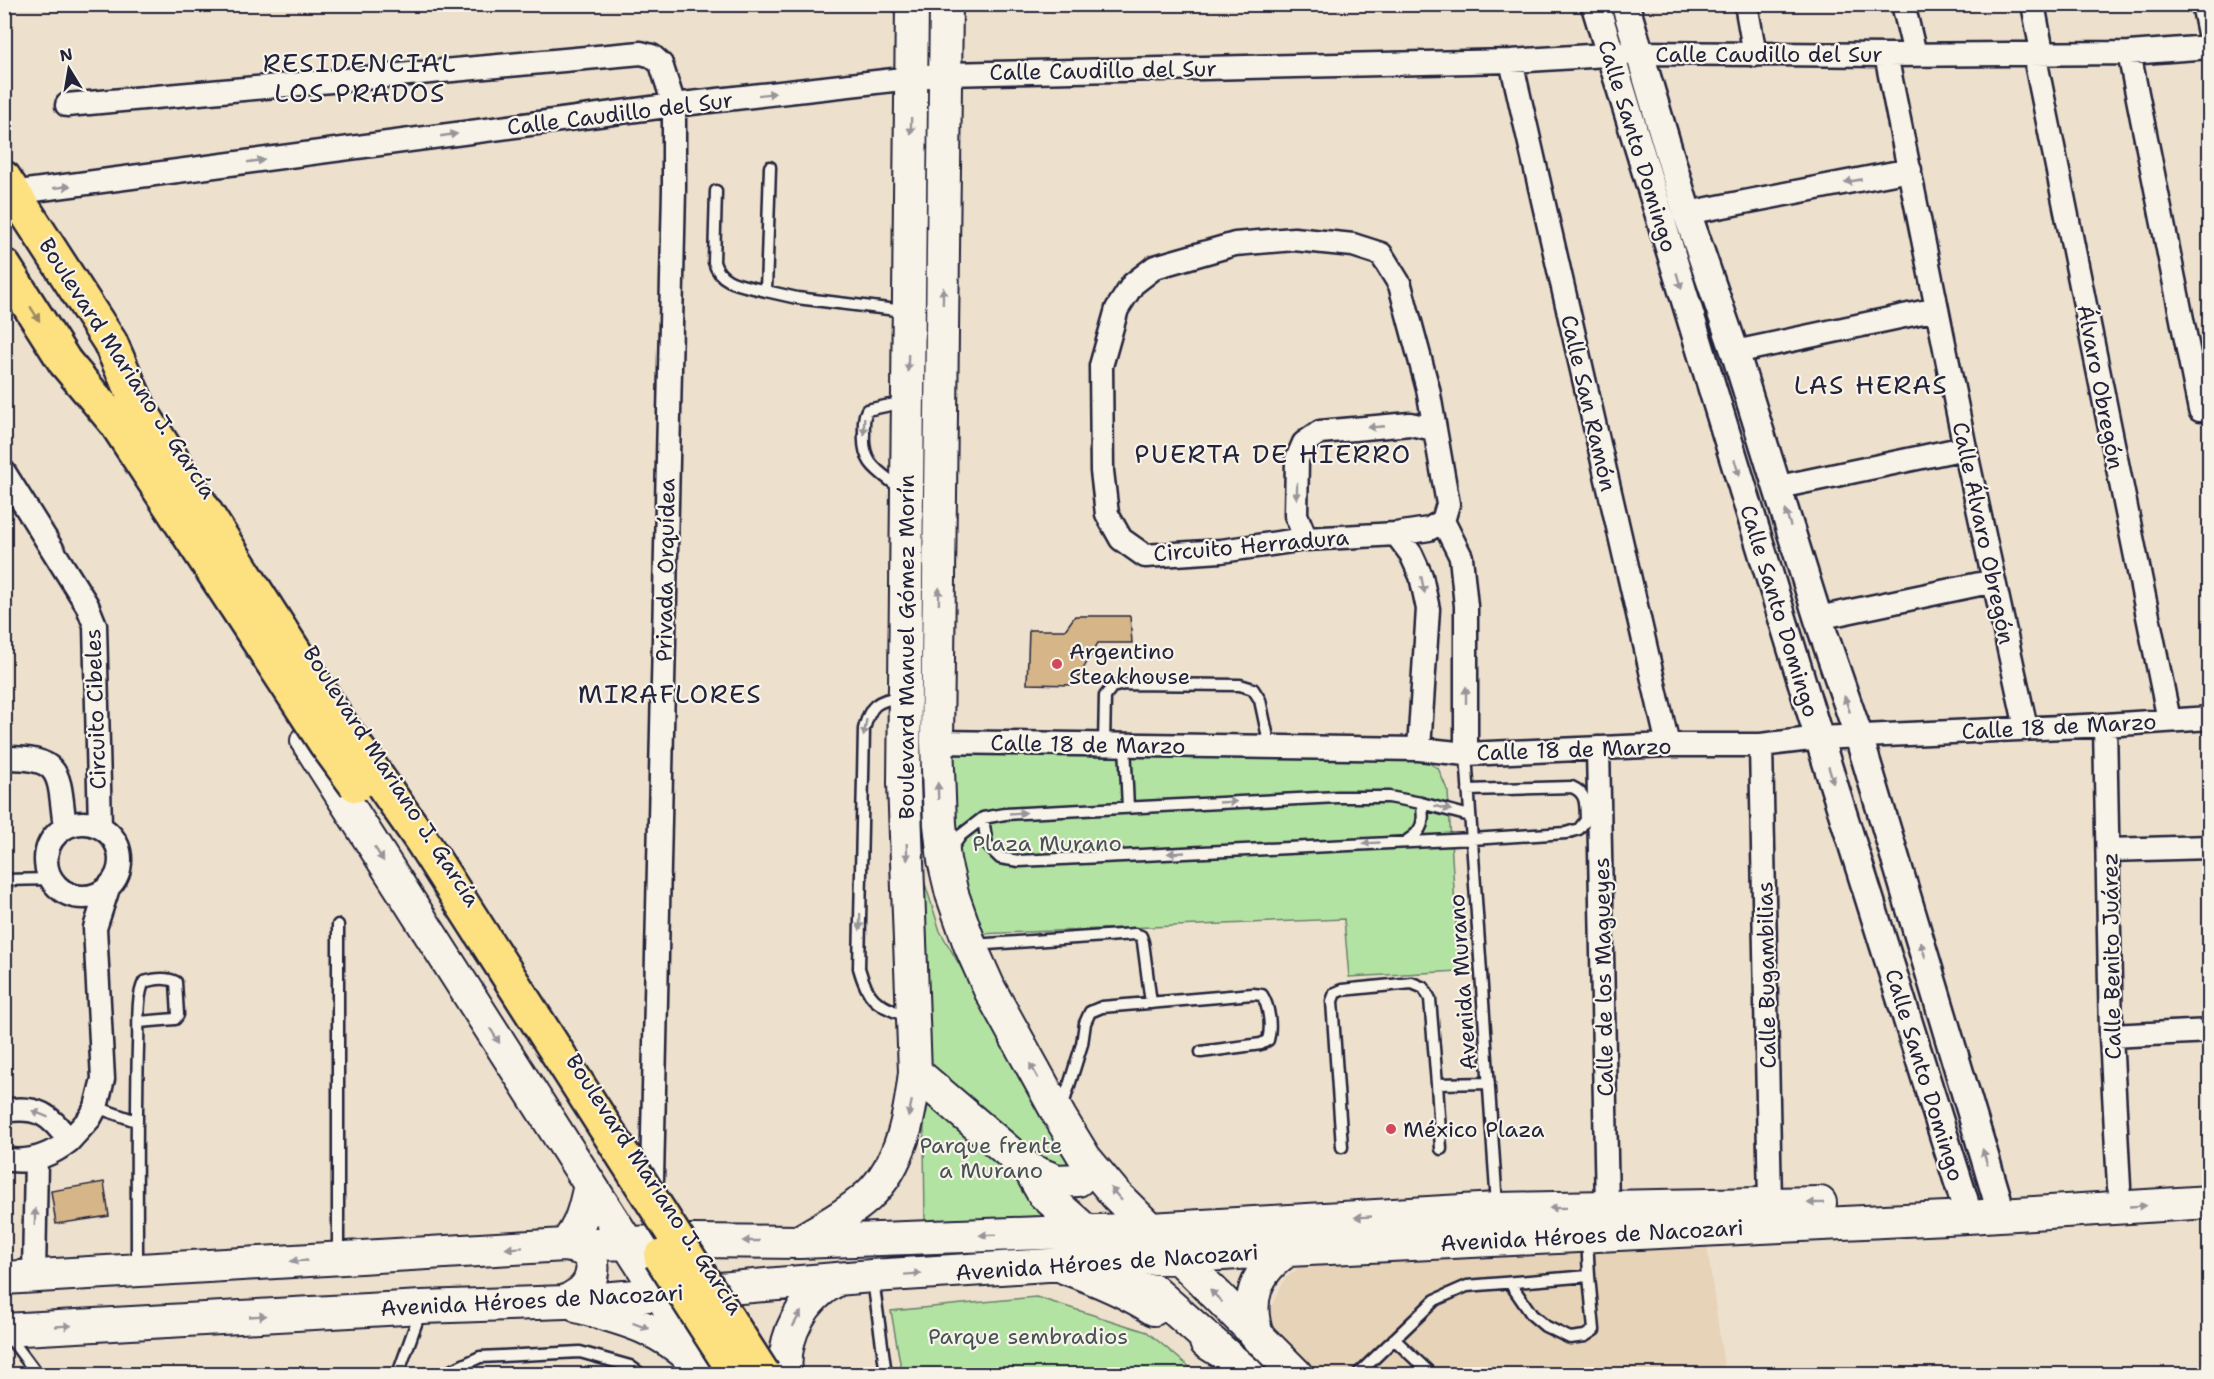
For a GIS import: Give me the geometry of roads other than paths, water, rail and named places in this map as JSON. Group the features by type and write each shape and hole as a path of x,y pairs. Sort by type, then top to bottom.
{"main road":[{"name":"Boulevard Manuel Gómez Morín","path":"912,4 906,492 922,694 937,742 940,824 944,860 952,894 969,945 990,990 1060,1117 1081,1169 1116,1195 1296,1374"},
{"name":"Boulevard Manuel Gómez Morín","path":"799,1242 841,1217 869,1195 887,1172 900,1146 911,1109 915,1072 904,783 922,694 946,74 946,4"},
{"name":"Boulevard Mariano J. García","path":"8,189 111,342 777,1374"},
{"path":"4,266 711,1374"},
{"path":"111,342 139,408 343,728 422,841 763,1374"},
{"path":"65,362 116,423 320,734 432,894 736,1374"},
{"path":"477,1008 521,975"},
{"path":"915,1072 1030,1170 1057,1181 1081,1169"},
{"path":"1019,1267 1055,1221 1081,1169"},
{"path":"1030,1170 1055,1221"},
{"name":"Avenida Héroes de Nacozari","path":"1999,1206 2120,1186 2210,1182"},
{"path":"565,1302 582,1292 589,1284 593,1273 589,1256 582,1249 566,1245 575,1234 584,1212 590,1185"},
{"name":"Avenida Héroes de Nacozari","path":"4,1330 422,1307 565,1302 872,1276 1288,1250 1587,1235 1999,1206 2210,1202"},
{"name":"Avenida Héroes de Nacozari","path":"19,1277 566,1245 692,1241 799,1242 1055,1221 1086,1231 1497,1209 1770,1204 1966,1208"},
{"path":"1086,1231 1248,1374"},
{"path":"1258,1338 1253,1324 1253,1295 1266,1269 1288,1250"},
{"path":"1054,1264 1097,1278 1136,1297 1225,1354"},
{"path":"786,1374 784,1361 790,1332 805,1306 826,1286 837,1280"},
{"path":"565,1302 649,1329 681,1347 706,1374"}],"street":[{"name":"Calle Santo Domingo","path":"1595,4 1966,1208"},
{"name":"Calle Santo Domingo","path":"1625,4 1687,213 1735,352 1818,618 1858,737 1999,1206"},
{"path":"1746,4 1755,55"},
{"path":"1903,4 1915,54"},
{"name":"Álvaro Obregón","path":"2033,4 2038,53 2169,720"},
{"path":"2203,4 2210,38"},
{"name":"Calle Caudillo del Sur","path":"8,189 674,105 946,74 1511,62 1638,53 1886,55 2129,53 2210,47"},
{"name":"Privada Orquídea","path":"67,105 641,53 652,56 661,64 674,105 674,189 652,1179"},
{"path":"2129,53 2200,410"},
{"name":"Calle Álvaro Obregón","path":"1886,55 1965,448 2026,728"},
{"name":"Calle San Ramón","path":"1511,62 1668,745"},
{"path":"1687,213 1910,170"},
{"name":"Circuito Herradura","path":"1294,240 1353,245 1381,254 1400,285 1428,389 1448,504 1443,521 1429,529 1396,534 1306,539 1221,551 1145,556 1121,538 1107,514 1102,471 1101,366 1117,309 1133,284 1155,267 1235,244 1294,240"},
{"path":"1735,352 1937,309"},
{"path":"1306,539 1296,515 1297,459 1304,443 1320,432 1410,424 1434,429"},
{"path":"1779,487 1965,448"},
{"name":"Circuito Cibeles","path":"4,472 87,605 95,625 100,826"},
{"path":"1443,521 1461,557 1465,597 1466,754"},
{"path":"1396,534 1411,554 1421,576 1428,609 1419,749"},
{"path":"1818,618 1994,581"},
{"name":"Calle 18 de Marzo","path":"937,742 1419,749 1466,754 1668,745 1761,745 1820,738 2210,718"},
{"name":"Calle Benito Juárez","path":"2105,725 2111,1036 2120,1186"},
{"name":"Calle Bugambilias","path":"1761,745 1770,1204"},
{"name":"Calle de los Magueyes","path":"1598,748 1607,1207"},
{"name":"Circuito Cibeles","path":"4,758 36,759 53,770 59,781 65,827"},
{"path":"4,1159 21,1161 36,1158 59,1149 69,1141 90,1118 96,1107 104,1079 95,928 108,888 118,873 120,855 117,843 110,833 100,826 76,823 55,834 45,856 46,868 50,879 69,895 95,928"},
{"path":"2109,850 2210,847"},
{"path":"69,895 89,897 108,888"},
{"path":"1903,1003 1936,993"},
{"path":"2111,1036 2210,1031"},
{"path":"4,1111 18,1108 41,1113 58,1124 69,1141"},
{"path":"19,1277 36,1158"}],"lane":[{"path":"766,291 770,167"},
{"path":"716,191 714,262 717,273 725,279 797,298 908,312"},
{"path":"906,492 872,467 863,447 864,415 867,410 907,401"},
{"path":"1128,807 1105,696 1112,687 1124,684 1240,685 1253,689 1260,700 1270,747"},
{"path":"913,1020 874,1002 864,985 859,968 864,729 868,712 878,701 922,694"},
{"name":"Avenida Murano","path":"1466,754 1497,1209"},
{"path":"983,818 987,845 1000,858 1019,861 1472,839 1579,830 1586,820 1581,791 1572,786 1468,790"},
{"path":"944,860 961,835 983,818 1005,814 1338,797 1389,797 1421,802 1470,816"},
{"path":"1407,841 1417,835 1423,825 1424,813 1421,802"},
{"path":"4,880 50,879"},
{"path":"338,925 338,1259"},
{"path":"969,945 1135,934 1141,936 1143,942 1151,1003"},
{"path":"137,1270 136,1121 139,1022 140,989 144,982 170,979 176,982 178,1015 176,1019 139,1022"},
{"path":"1342,1147 1332,1001 1335,993 1342,990 1412,983 1424,988 1430,999 1441,1149"},
{"path":"1060,1117 1090,1012 1102,1007 1262,995 1267,1002 1270,1034 1268,1040 1261,1044 1201,1052"},
{"path":"1437,1084 1489,1083"},
{"path":"96,1107 136,1121"},
{"path":"1510,1283 1532,1315 1545,1326 1570,1338 1585,1336 1594,1330 1587,1235"},
{"path":"872,1276 886,1374"},
{"path":"1361,1374 1435,1300 1467,1286 1589,1276"},
{"path":"398,1374 422,1307"},
{"path":"4,1330 37,1374"},
{"path":"1394,1339 1431,1374"},
{"path":"444,1374 480,1357 580,1352 630,1366 641,1374"}],"place":[{"name":"Argentino Steakhouse","path":"1057,664"},
{"name":"México Plaza","path":"1391,1129"}],"district":[{"name":"RESIDENCIAL LOS PRADOS","path":"360,78"},
{"name":"LAS HERAS","path":"1871,385"},
{"name":"PUERTA DE HIERRO","path":"1273,454"},
{"name":"MIRAFLORES","path":"670,694"}],"park label":[{"name":"Plaza Murano","path":"1047,843"},
{"name":"Parque frente a Murano","path":"991,1158"},
{"name":"Parque sembradios","path":"1028,1336"}]}
